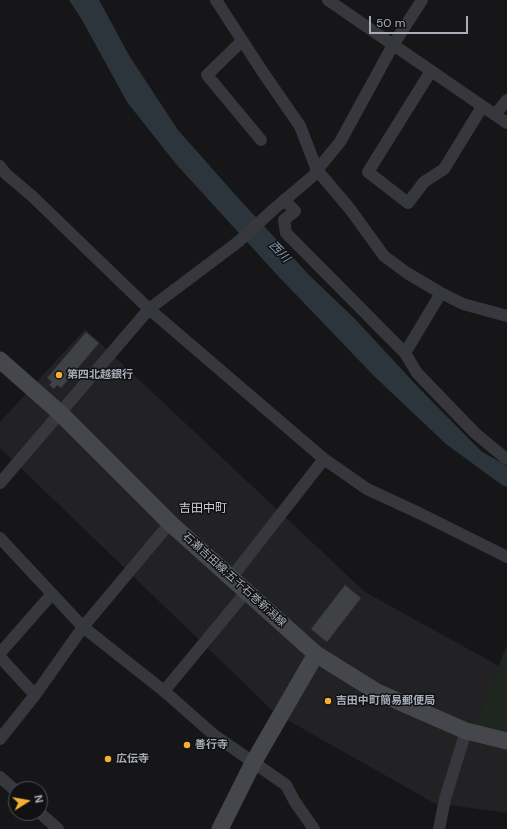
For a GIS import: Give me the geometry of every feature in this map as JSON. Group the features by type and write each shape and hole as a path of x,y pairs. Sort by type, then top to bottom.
{"main road":[{"name":"石瀬吉田線;五千石巻新潟線","path":"0,360 60,413 170,523 316,654 377,692 466,731 507,741"},
{"path":"220,829 254,763 316,654"}],"street":[{"path":"216,0 300,126 317,170 350,210 384,256 407,273 463,304 507,316"},
{"path":"328,0 507,123"},
{"path":"0,483 149,309 238,242 313,176 340,142 393,45 422,0"},
{"path":"242,41 207,75 261,140"},
{"path":"431,71 368,172 408,203 424,182 444,169 482,106"},
{"path":"495,115 507,100"},
{"path":"0,166 6,174 32,196 149,309 324,459 367,489 422,514 507,557"},
{"path":"284,200 295,211 284,220 286,233 405,353 417,373 474,433 507,459"},
{"path":"405,353 441,293"},
{"path":"231,578 324,459"},
{"path":"0,740 35,695 83,627 170,523"},
{"path":"0,538 83,627 164,691 214,735 286,785 295,802 314,829"},
{"path":"164,691 247,592"},
{"path":"0,653 52,594"},
{"path":"0,657 35,695"},
{"path":"439,829 445,799 466,731"},
{"path":"0,777 8,784"},
{"path":"48,820 58,829"}],"shaded area":[{"path":"85,329 365,592 499,666 474,726 507,734 507,813 434,803 275,713 0,448 0,422"},
{"path":"507,645 507,734 474,726"}],"water":[{"name":"西川","path":"69,0 99,0 130,57 178,130 310,276 355,319 418,387 481,451 507,466 507,487 502,485 446,444 375,377 279,277 176,164 127,102 81,18"}],"building":[{"path":"86,332 99,343 61,388 57,385 54,389 49,385 52,382 47,378"},
{"path":"345,585 361,598 327,642 311,629"}],"place":[{"name":"第四北越銀行","path":"59,375"},
{"name":"吉田中町簡易郵便局","path":"328,701"},
{"name":"善行寺","path":"187,745"},
{"name":"広伝寺","path":"108,759"}],"district":[{"name":"吉田中町","path":"203,509"}]}
